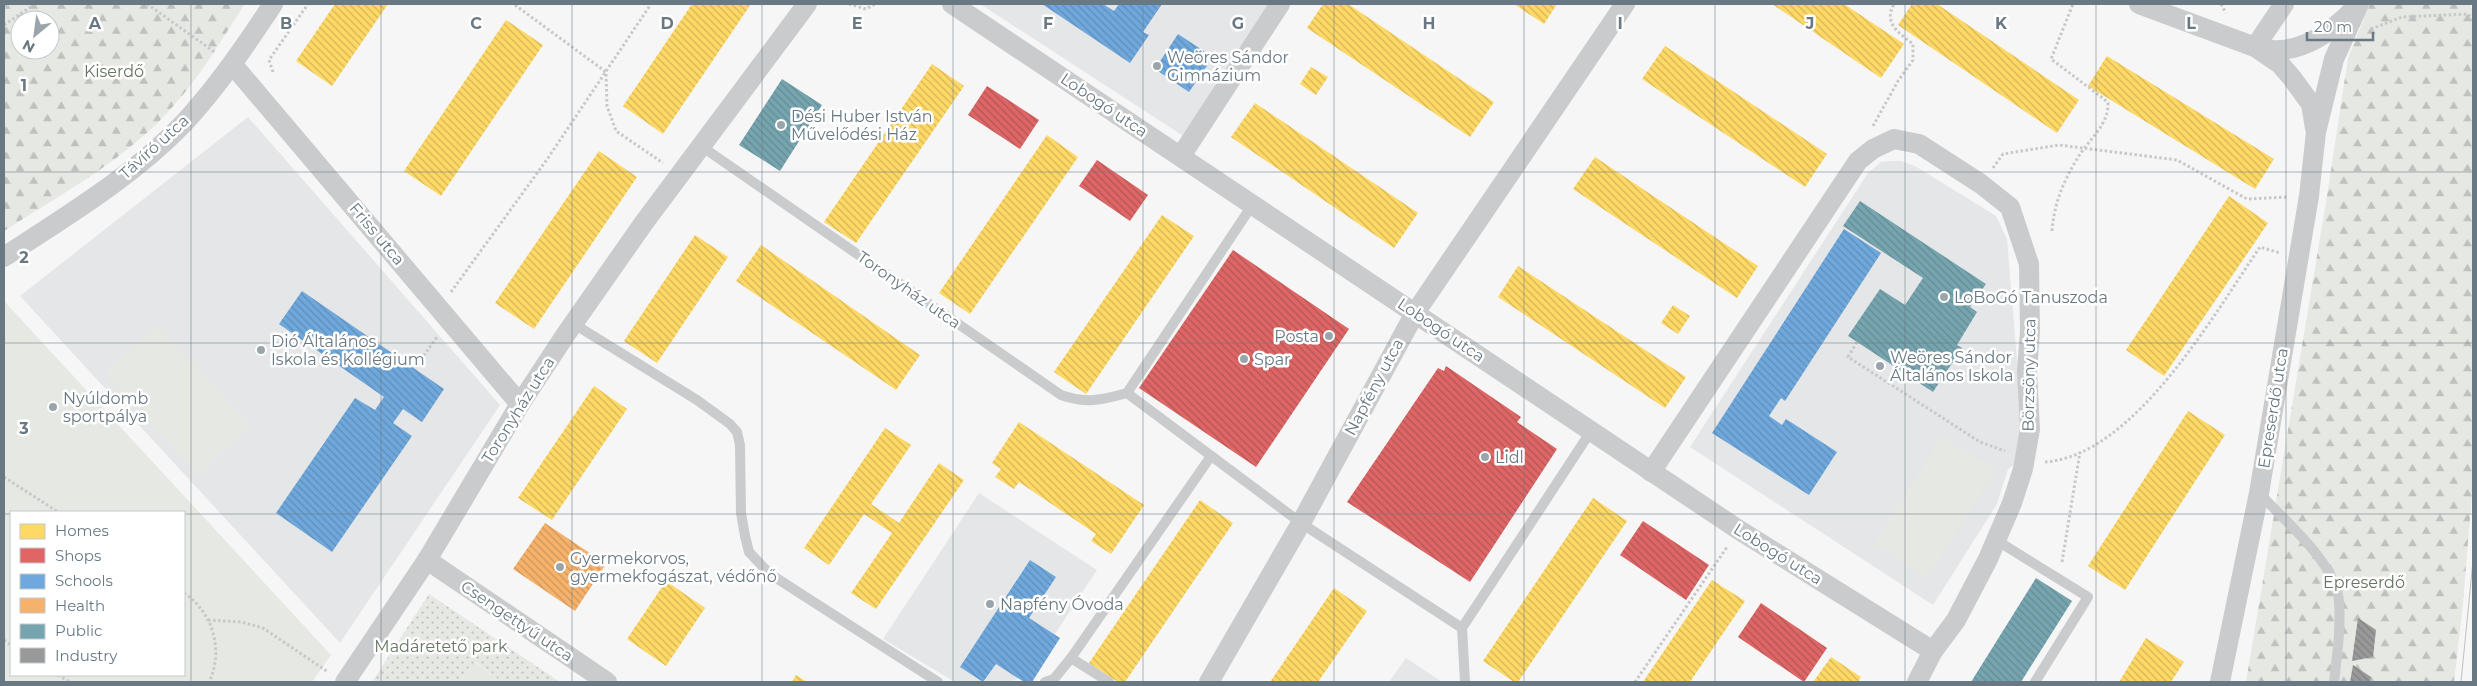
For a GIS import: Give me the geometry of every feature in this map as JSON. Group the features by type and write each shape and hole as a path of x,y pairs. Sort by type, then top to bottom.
{"street":[{"name":"Távíró utca","path":"4,257 98,194 146,158 184,122 233,65 273,4"},
{"name":"Toronyház utca","path":"340,679 426,560 520,404 643,224 807,4"},
{"name":"Lobogó utca","path":"952,4 1651,472 1739,530 1933,652"},
{"path":"1181,156 1280,4"},
{"name":"Napfény utca","path":"1209,682 1301,523 1415,313 1625,4"},
{"name":"Epreserdő utca","path":"2139,4 2256,47 2281,50 2307,43 2335,29 2359,4"},
{"path":"2256,47 2284,4"},
{"name":"Epreserdő utca","path":"2220,682 2259,493 2309,196 2316,132 2334,59 2359,4"},
{"name":"Epreserdő utca","path":"2256,47 2280,64 2311,104 2316,132"},
{"name":"Friss utca","path":"233,65 520,404"},
{"name":"Börzsöny utca","path":"1651,472 1858,161 1873,149 1894,139 1919,144 1981,184 2010,208 2029,264 2030,331 2027,371 2030,429 2025,457 2012,503 1996,540 1956,620 1933,652 1917,682"},
{"name":"Csengettyű utca","path":"426,560 607,682"}],"lane":[{"name":"Toronyház utca","path":"701,146 1061,395 1078,401 1101,400 1127,393"},
{"path":"1253,204 1127,393 1301,523 1462,628"},
{"path":"574,324 698,400 730,424 737,432 740,445 741,513 745,536 749,552 770,574 938,682"},
{"path":"1465,682 1462,628 1591,431"},
{"path":"1045,682 1054,679 1071,658 1211,456"},
{"path":"2259,493 2309,546 2332,576 2340,601 2334,682"},
{"path":"1996,540 2088,597 2035,682"},
{"path":"1071,658 1109,682"}],"path":[{"path":"4,24 35,4"},
{"path":"147,4 233,65"},
{"path":"274,72 269,60 308,4"},
{"path":"414,368 444,314 651,4"},
{"path":"849,4 866,9 875,4"},
{"path":"1858,161 1878,116 1898,81 1913,60 1913,44 1897,32 1890,22 1890,10 1894,4"},
{"path":"2052,230 2058,198 2083,148 2105,120 2108,113 2108,103 2051,59 2073,4"},
{"path":"2221,4 2226,14"},
{"path":"515,5 606,72"},
{"path":"2468,14 2473,20"},
{"path":"2370,30 2402,17 2473,15"},
{"path":"606,72 607,106 616,131 680,174"},
{"path":"1981,184 2004,154 2059,145 2177,160 2246,199 2309,196"},
{"path":"2044,462 2058,461 2080,452 2107,436 2153,397 2173,373 2260,247 2299,258"},
{"path":"1857,342 1848,357 1980,442 2025,457"},
{"path":"2059,579 2080,452"},
{"path":"4,477 56,511"},
{"path":"1635,682 1739,530"},
{"path":"185,594 200,607 208,620 216,650 215,665 209,682"},
{"path":"208,620 241,622 263,628 340,679"}],"shaded area":[{"name":"Weöres Sándor Gimnázium","path":"980,4 1280,4 1191,141"},
{"name":"Dió Általános Iskola és Kollégium","path":"248,117 500,405 340,643 20,296"},
{"name":"Weöres Sándor Általános Iskola","path":"1901,161 1915,166 1996,216 2007,239 2025,457 2008,469 1997,504 1933,605 1690,447 1868,173 1881,162"},
{"name":"Napfény Óvoda","path":"979,493 1097,570 1028,675 1009,682 955,682 883,639"},
{"path":"1406,658 1442,682 1389,682"}],"green space":[{"name":"Kiserdő","path":"4,4 245,4 212,55 175,104 137,141 94,174 4,231"},
{"name":"Epreserdő","path":"2370,4 2470,4 2473,12 2473,480 2463,604 2454,682 2246,682 2327,196 2348,58"},
{"name":"Nyúldomb sportpálya","path":"4,301 331,655 312,682 4,682"},
{"path":"157,325 251,426 198,475 104,373"},
{"path":"1942,436 1996,470 1927,578 1874,544"},
{"name":"Madáretető park","path":"429,594 560,682 502,682 475,662 460,682 372,682"},
{"path":"474,662 502,682 460,682"}],"building: Homes":[{"path":"335,4 388,4 332,86 296,61"},
{"path":"692,4 751,4 663,134 623,106"},
{"path":"1323,4 1348,4 1494,102 1470,137 1307,28"},
{"path":"1514,4 1557,4 1544,24"},
{"path":"1772,4 1844,4 1904,44 1881,78"},
{"path":"1912,4 1937,4 2079,100 2057,133 1898,25"},
{"path":"506,20 543,45 441,196 404,171"},
{"path":"1665,46 1827,154 1805,187 1642,79"},
{"path":"2107,56 2274,159 2255,189 2088,86"},
{"path":"932,64 964,86 856,243 824,222"},
{"path":"1311,67 1328,77 1316,95 1300,84"},
{"path":"1255,103 1418,213 1394,248 1231,137"},
{"path":"1047,135 1078,157 970,314 939,293"},
{"path":"599,151 637,177 534,329 495,303"},
{"path":"1595,157 1758,266 1737,298 1573,189"},
{"path":"2229,196 2268,223 2164,376 2126,350"},
{"path":"1162,215 1194,236 1086,394 1054,372"},
{"path":"695,235 728,257 657,363 624,341"},
{"path":"761,245 920,355 896,390 736,281"},
{"path":"1518,266 1686,377 1665,408 1498,297"},
{"path":"1673,305 1690,316 1678,334 1661,323"},
{"path":"594,386 627,409 552,520 518,498"},
{"path":"2188,411 2225,435 2125,590 2088,566"},
{"path":"1019,422 1144,505 1111,554 1091,541 1096,534 1019,482 1014,489 995,477 1001,469 992,463"},
{"path":"885,428 911,445 871,504 899,523 939,463 964,480 876,609 851,593 892,533 864,514 829,565 804,548"},
{"path":"1593,498 1627,521 1518,682 1514,682 1483,661"},
{"path":"1200,500 1233,523 1125,682 1118,682 1089,663"},
{"path":"1712,580 1745,601 1690,682 1643,682"},
{"path":"666,581 705,608 666,666 627,639"},
{"path":"1334,588 1367,611 1318,682 1270,682"},
{"path":"2146,638 2184,662 2171,682 2119,682"},
{"path":"1831,657 1861,677 1858,682 1813,682"},
{"path":"796,675 807,682 792,682"}],"building: Shops":[{"path":"987,86 1039,120 1020,149 968,115"},
{"path":"1097,160 1148,195 1130,221 1079,186"},
{"name":"Spar","path":"1233,250 1349,329 1256,467 1139,388"},
{"name":"Lidl","path":"1446,366 1521,417 1517,422 1557,449 1470,582 1347,502 1438,368 1444,371"},
{"path":"1643,521 1709,565 1686,600 1620,555"},
{"path":"1761,603 1827,648 1804,682 1738,637"}],"building: Schools":[{"path":"1042,4 1103,4 1114,11 1119,4 1162,4 1143,32 1149,35 1130,63"},
{"path":"1178,34 1213,57 1189,92 1155,69"},
{"path":"1844,229 1881,253 1785,401 1781,398 1769,416 1782,425 1786,419 1837,452 1809,495 1712,433"},
{"path":"302,291 444,389 422,422 403,409 393,423 412,436 332,552 276,513 355,398 375,410 384,397 279,324"},
{"path":"1030,560 1056,577 1029,618 1060,638 1032,682 1024,682 996,664 983,682 960,667"}],"building: Health":[{"name":"Gyermekorvos, gyermekfogászat, védőnő","path":"545,523 606,564 575,611 513,569"}],"building: Public":[{"name":"Dési Huber István Művelődési Ház","path":"782,79 822,105 780,171 739,145"},
{"name":"LoBoGó Tanuszoda","path":"1860,201 1986,284 1970,307 1977,312 1957,345 1962,348 1933,392 1848,336 1880,289 1905,305 1923,278 1843,226"},
{"path":"2036,578 2072,601 2021,682 1971,682"}],"building: Industry":[{"path":"2358,618 2376,630 2373,657 2352,661"},
{"path":"2353,665 2371,677 2370,682 2350,682"}],"tram line":[{"path":"2461,682 2473,561"}],"place":[{"name":"Weöres Sándor Gimnázium","path":"1157,66"},
{"name":"Dési Huber István Művelődési Ház","path":"781,125"},
{"name":"LoBoGó Tanuszoda","path":"1944,297"},
{"name":"Posta","path":"1329,336"},
{"name":"Dió Általános Iskola és Kollégium","path":"261,350"},
{"name":"Spar","path":"1244,359"},
{"name":"Weöres Sándor Általános Iskola","path":"1880,366"},
{"name":"Nyúldomb sportpálya","path":"53,407"},
{"name":"Lidl","path":"1485,457"},
{"name":"Gyermekorvos, gyermekfogászat, védőnő","path":"560,567"},
{"name":"Napfény Óvoda","path":"990,604"}]}
